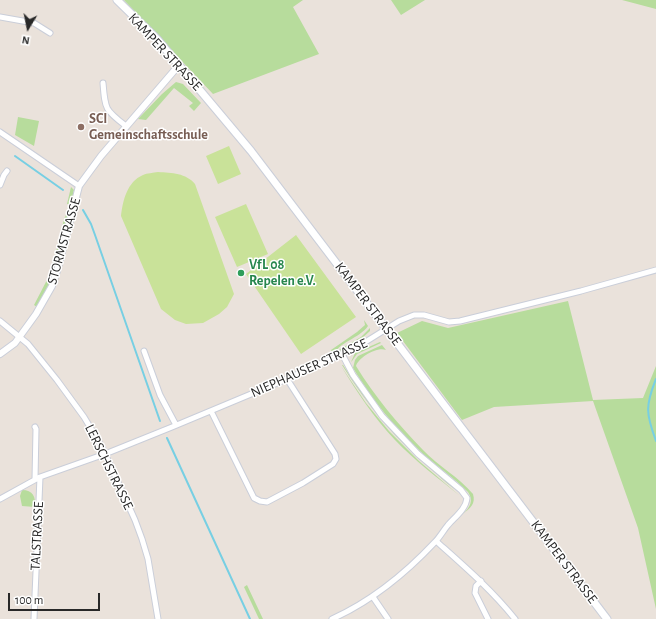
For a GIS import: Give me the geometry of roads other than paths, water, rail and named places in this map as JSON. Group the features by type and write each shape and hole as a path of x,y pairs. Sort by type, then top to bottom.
{"main road":[{"name":"KAMPER STRASSE","path":"117,0 157,39 251,151 607,619"}],"street":[{"path":"0,16 34,23 50,33"},
{"name":"STORMSTRASSE","path":"0,354 15,343 36,314 55,279 80,186 86,176 126,126 179,65"},
{"path":"103,83 104,100 106,106 110,113 126,126"},
{"path":"0,132 80,186"},
{"path":"0,185 7,171"},
{"name":"NIEPHAUSER STRASSE","path":"0,499 38,478 176,426 287,379 359,346 399,321 414,315 424,315 449,322 460,321 581,291 656,270"},
{"name":"LERSCHSTRASSE","path":"0,321 28,344 84,417 105,454 135,520 142,540 148,559 158,619"},
{"path":"144,351 160,395 176,426"},
{"path":"332,619 373,597 408,569 436,541 467,502 466,495 418,454 382,416 353,375 342,354"},
{"path":"211,411 254,498 267,502 303,483 333,464 336,459 335,454 287,379"},
{"path":"34,427 36,429 38,478"},
{"name":"TALSTRASSE","path":"34,619 38,478"},
{"path":"436,541 481,581 515,619"},
{"path":"481,581 476,586 475,593 488,619"},
{"path":"373,597 388,619"}],"waterway":[{"path":"15,156 63,190"},
{"path":"83,210 91,224 160,421"},
{"path":"656,379 650,396 648,410 650,424 656,441"},
{"path":"167,438 250,619"}],"place":[{"name":"SCI Gemeinschaftsschule","path":"81,127"},
{"name":"VfL 08 Repelen e.V.","path":"241,273"}]}
